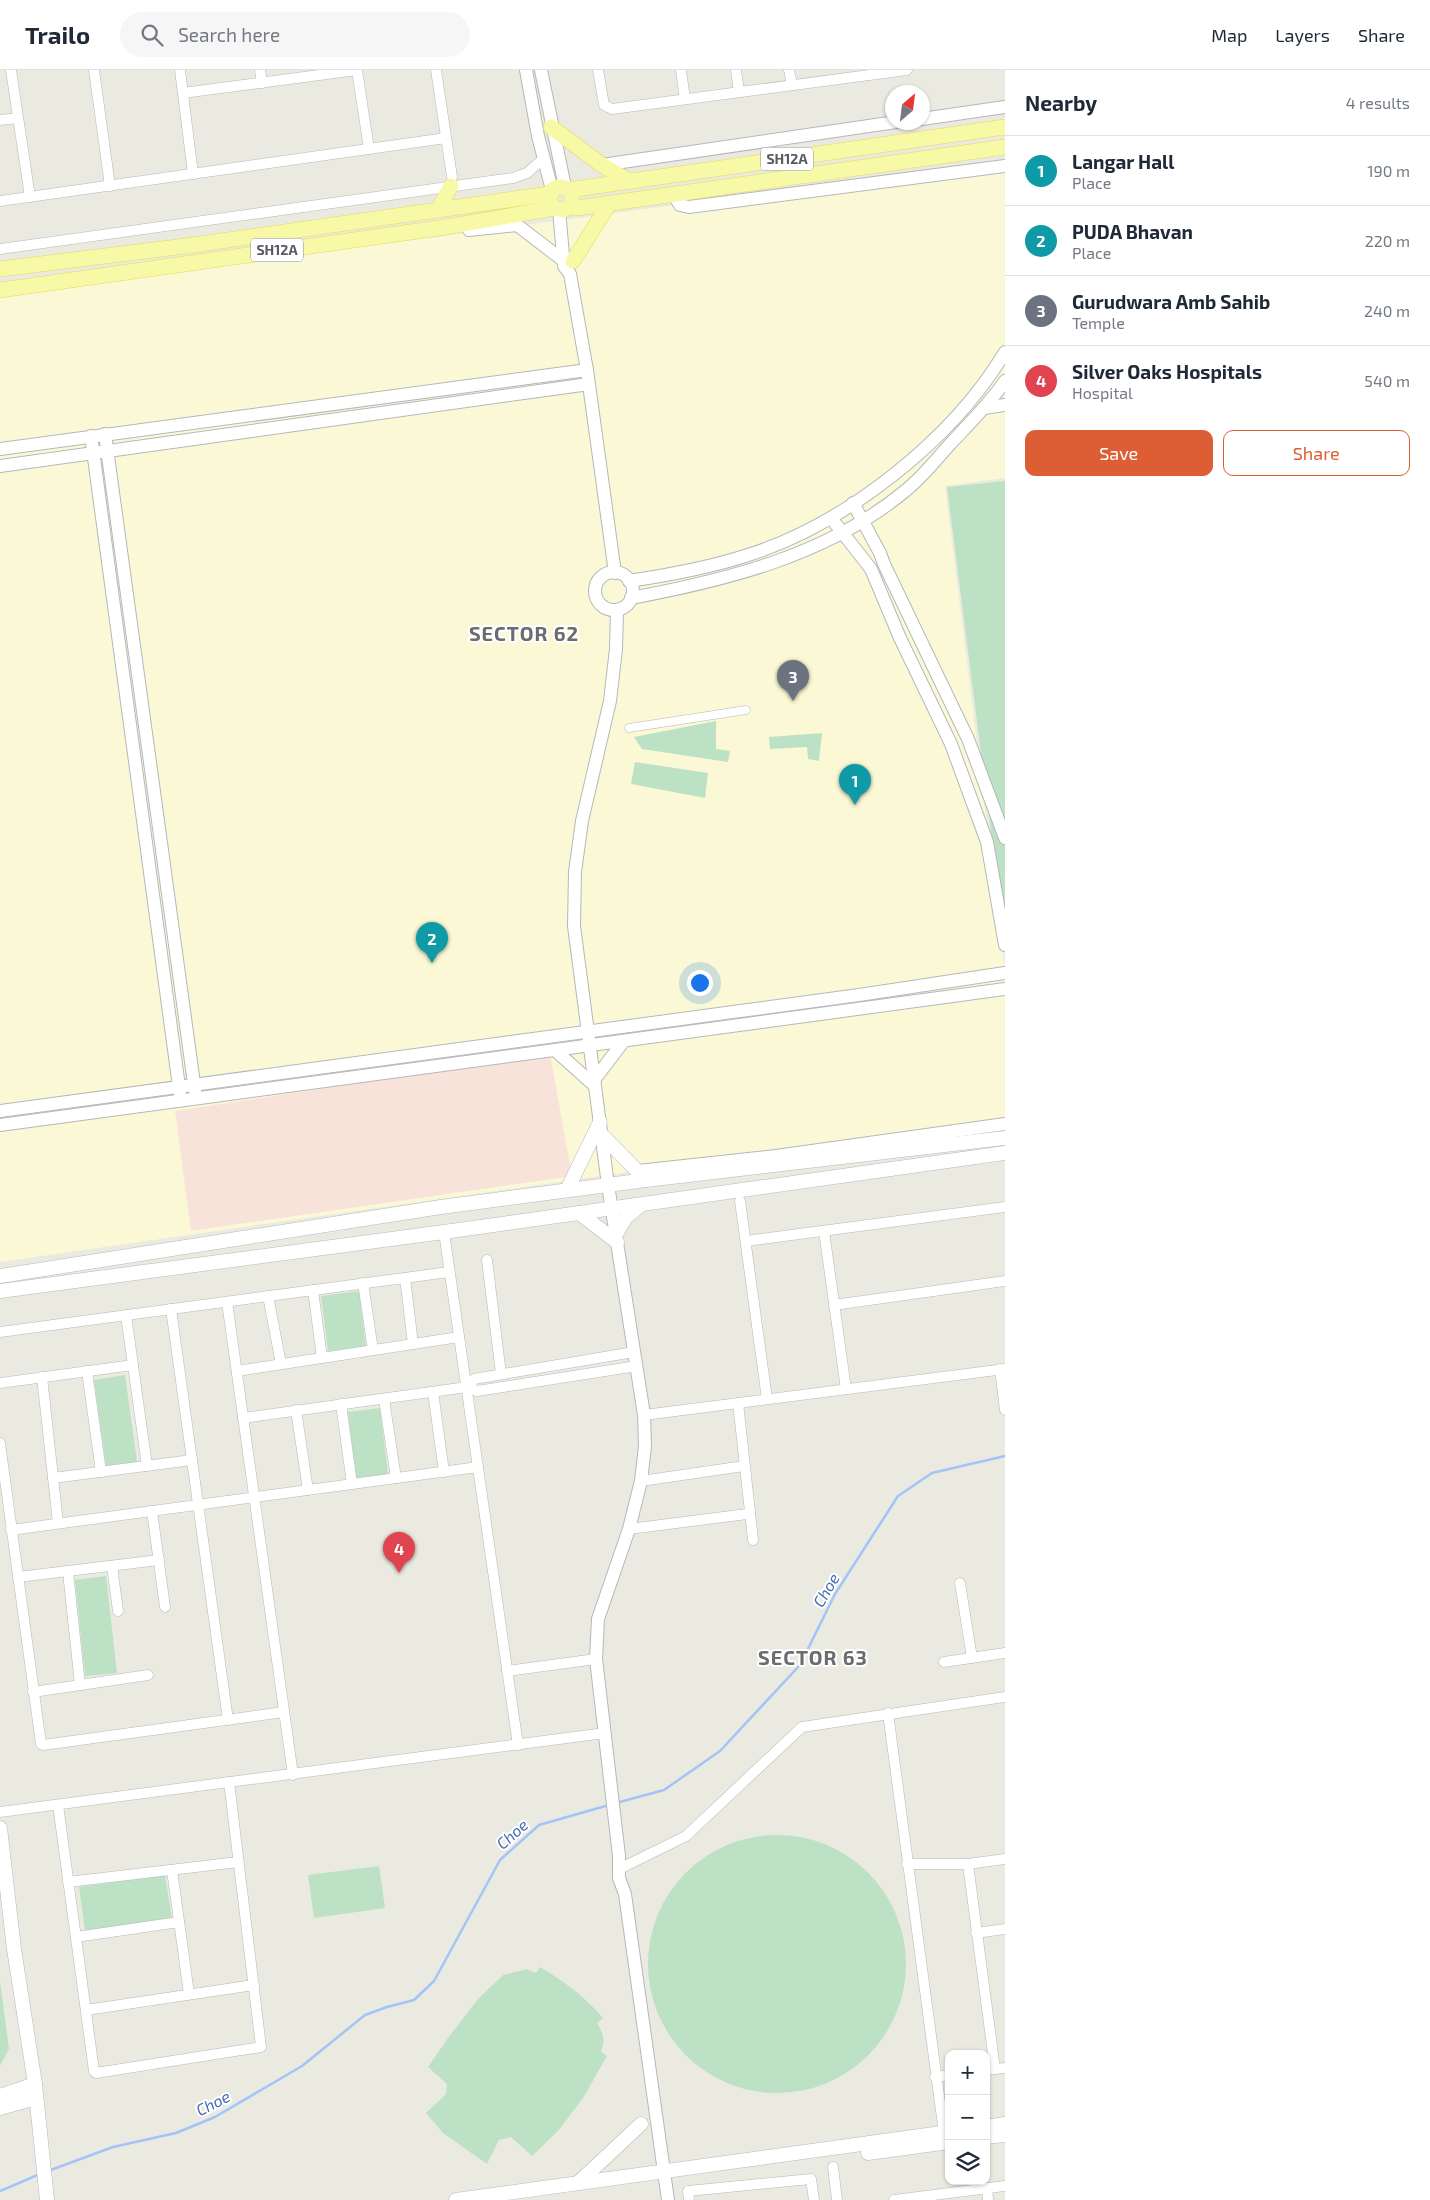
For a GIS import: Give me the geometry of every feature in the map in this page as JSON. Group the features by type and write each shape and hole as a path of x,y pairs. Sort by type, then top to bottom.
{"main road":[{"path":"551,127 602,166 629,181"},
{"name":"SH12A","path":"0,290 447,230 629,181 1005,128"},
{"name":"SH12A","path":"0,269 438,210 561,199 577,208 1005,147"},
{"path":"438,210 452,181"},
{"path":"569,265 609,204"},
{"path":"567,1190 600,1128 642,1176"},
{"path":"0,1276 441,1207 608,1185 642,1176 1005,1138"},
{"path":"0,1291 444,1232 1005,1152"},
{"path":"578,1213 617,1238 626,1217 644,1203"},
{"path":"0,1828 14,1949 35,2084 37,2124 47,2200"},
{"path":"0,2096 35,2084"},
{"path":"0,2108 36,2098"},
{"path":"578,2183 641,2124"},
{"path":"990,2126 1005,2124"},
{"path":"990,2137 1005,2135"},
{"path":"521,2200 665,2176 945,2136"},
{"path":"456,2200 578,2183 665,2176"}],"street":[{"path":"11,70 30,197"},
{"path":"94,70 110,186"},
{"path":"180,70 193,174"},
{"path":"260,70 262,83"},
{"path":"182,93 357,70 369,149"},
{"path":"436,70 452,181"},
{"path":"526,70 543,159 561,199"},
{"path":"541,70 551,127 569,265 588,370 615,572"},
{"path":"598,70 602,100 604,105 612,110 907,70"},
{"path":"681,70 685,100"},
{"path":"736,70 739,92"},
{"path":"789,70 792,85"},
{"path":"930,118 1005,107"},
{"path":"0,120 18,118"},
{"path":"602,166 885,124"},
{"path":"0,201 446,138"},
{"path":"0,249 452,181 521,176 528,173 543,159"},
{"path":"673,194 680,205 689,207 1005,166"},
{"path":"0,296 447,230 517,224 569,265"},
{"path":"629,581 686,572 748,555 790,539 830,518 909,464 974,396 993,372 1005,352"},
{"path":"0,449 588,370"},
{"path":"631,598 738,575 785,559 863,520 906,491 984,408 1005,381"},
{"path":"0,466 589,384"},
{"path":"984,408 1005,405"},
{"path":"285,410 290,426"},
{"path":"105,434 196,1099"},
{"path":"91,436 181,1101"},
{"path":"853,502 880,553 968,740 1005,838"},
{"path":"830,518 870,569 900,638 951,744 987,842 1005,946"},
{"path":"615,572 621,574 629,581 632,590 631,598 625,607 617,610 606,609 601,606 595,596 595,590 599,579 604,575 615,572"},
{"path":"617,610 616,649 610,701 582,821 575,872 574,926 608,1185 644,1415 645,1446 641,1481 629,1529 598,1619 596,1659 619,1862 619,1878 625,1894 668,2200"},
{"path":"119,640 134,638"},
{"path":"629,728 746,710"},
{"path":"134,750 148,748"},
{"path":"0,1111 859,995 1005,973"},
{"path":"164,977 179,975"},
{"path":"964,980 966,996"},
{"path":"0,1125 1005,990"},
{"path":"859,995 862,1009"},
{"path":"752,1009 753,1024"},
{"path":"594,1083 623,1042"},
{"path":"556,1051 594,1083"},
{"path":"642,1176 1005,1124"},
{"path":"740,1201 768,1399"},
{"path":"746,1241 1005,1207"},
{"path":"824,1231 846,1389"},
{"path":"444,1232 518,1745"},
{"path":"487,1260 501,1374"},
{"path":"0,1332 449,1272"},
{"path":"405,1278 413,1344"},
{"path":"834,1305 1005,1281"},
{"path":"363,1284 373,1350"},
{"path":"313,1290 322,1358"},
{"path":"268,1296 281,1364"},
{"path":"227,1302 292,1775"},
{"path":"171,1309 228,1720"},
{"path":"126,1315 147,1466"},
{"path":"236,1371 459,1337"},
{"path":"467,1388 474,1379 634,1352"},
{"path":"0,1382 133,1365"},
{"path":"243,1418 467,1388 477,1391 636,1366"},
{"path":"644,1415 1002,1369 1005,1410"},
{"path":"87,1371 102,1472"},
{"path":"42,1377 58,1523"},
{"path":"433,1392 444,1472"},
{"path":"384,1398 396,1478"},
{"path":"738,1403 753,1540"},
{"path":"341,1404 352,1484"},
{"path":"296,1410 308,1490"},
{"path":"0,1443 40,1742 43,1745 284,1712"},
{"path":"54,1478 192,1460"},
{"path":"641,1481 744,1466"},
{"path":"12,1530 478,1467"},
{"path":"152,1511 165,1607"},
{"path":"629,1529 747,1514 750,1512"},
{"path":"18,1577 159,1560"},
{"path":"112,1566 118,1611"},
{"path":"68,1572 80,1685"},
{"path":"960,1583 972,1658"},
{"path":"944,1662 1005,1653"},
{"path":"507,1671 596,1659"},
{"path":"33,1692 148,1675"},
{"path":"619,1862 686,1836 797,1730 808,1726 888,1713 1005,1697"},
{"path":"888,1713 935,2077 945,2126"},
{"path":"0,1812 605,1733"},
{"path":"58,1805 95,2073 250,2050 261,2048 262,2046 229,1782"},
{"path":"907,1864 968,1864 1005,1859"},
{"path":"68,1882 238,1862"},
{"path":"968,1864 995,2069"},
{"path":"172,1870 189,1994"},
{"path":"76,1937 180,1922"},
{"path":"976,1933 1005,1929"},
{"path":"86,2010 254,1984"},
{"path":"935,2077 945,2076"},
{"path":"833,2167 837,2200"},
{"path":"689,2200 688,2192 812,2178 814,2200"},
{"path":"895,2200 1005,2186"},
{"path":"987,2188 988,2200"}],"shaded area":[{"name":"SECTOR 62","path":"1005,161 1005,478 945,486 1005,969 1005,1118 0,1262 0,295"},
{"path":"550,1054 572,1176 191,1231 175,1111"}],"green space":[{"path":"1005,481 1005,940 947,487"},
{"path":"716,721 716,749 730,751 728,762 642,749 634,737"},
{"path":"822,733 819,761 808,759 807,747 770,749 769,737"},
{"path":"635,762 708,773 705,798 631,784"},
{"path":"359,1291 366,1347 328,1351 321,1296"},
{"path":"125,1375 137,1462 106,1466 94,1380"},
{"path":"380,1408 388,1474 356,1478 348,1412"},
{"path":"106,1576 117,1673 85,1676 75,1580"},
{"path":"764,1835 790,1835 815,1840 838,1850 859,1864 877,1882 891,1903 901,1926 906,1951 906,1977 901,2002 891,2025 877,2046 859,2064 838,2078 815,2088 790,2093 764,2093 739,2088 716,2078 695,2064 677,2046 663,2025 653,2002 648,1977 648,1951 653,1926 663,1903 677,1882 695,1864 716,1850 739,1840"},
{"path":"379,1866 385,1908 314,1918 308,1875"},
{"path":"165,1875 172,1919 85,1931 79,1887"},
{"path":"540,1967 574,1990 603,2018 597,2023 603,2037 601,2052 607,2056 583,2098 558,2131 532,2156 511,2137 499,2140 487,2164 443,2133 426,2113 446,2094 447,2084 428,2067 478,1999 503,1975 527,1969 536,1973"},
{"path":"0,1981 9,2049 0,2066"}],"waterway":[{"name":"Choe","path":"616,1803 664,1790 720,1751 800,1665 835,1594 898,1496 932,1473 1005,1456"},
{"name":"Choe","path":"48,2171 113,2147 176,2133 215,2117 302,2066 365,2015 414,2000 434,1981 500,1860 539,1825 609,1805"},
{"name":"Choe","path":"0,2191 40,2174"}],"place":[{"name":"Gurudwara Amb Sahib","path":"793,701"},
{"name":"Langar Hall","path":"855,805"},
{"name":"PUDA Bhavan","path":"432,963"},
{"name":"Silver Oaks Hospitals","path":"399,1573"}],"district":[{"name":"SECTOR 62","path":"524,634"},
{"name":"SECTOR 63","path":"813,1658"}]}
